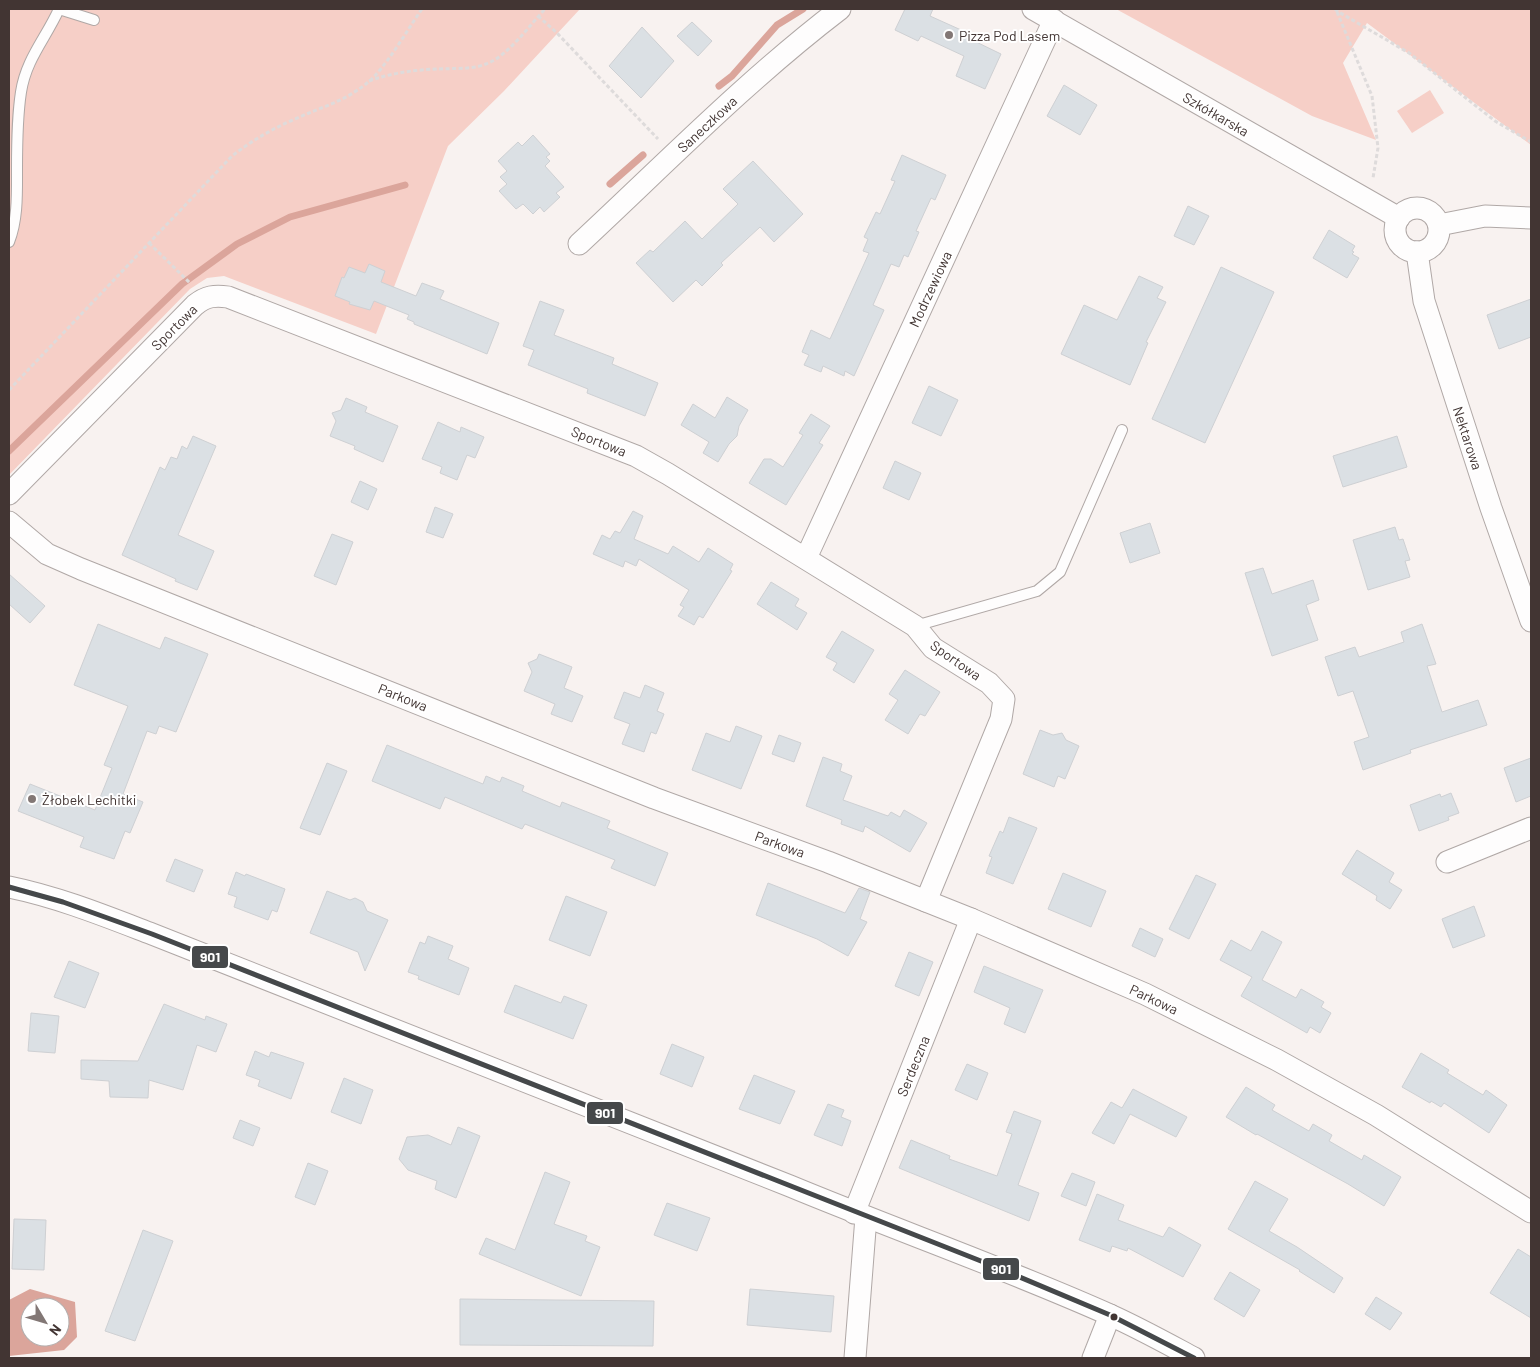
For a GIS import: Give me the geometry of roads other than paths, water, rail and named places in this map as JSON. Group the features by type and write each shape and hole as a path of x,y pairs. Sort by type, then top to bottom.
{"street":[{"name":"Saneczkowa","path":"579,244 756,78 804,36 840,9"},
{"name":"Szkółkarska","path":"1034,9 1399,218"},
{"name":"Modrzewiowa","path":"806,558 1054,20"},
{"path":"1411,209 1425,209 1436,217 1439,225 1438,237 1429,248 1417,252 1404,247 1399,242 1396,229 1399,218 1411,209"},
{"path":"1439,225 1485,216 1531,218"},
{"name":"Nektarowa","path":"1417,252 1427,311 1491,508 1531,621"},
{"name":"Sportowa","path":"9,494 195,305 206,298 219,295 338,339 636,456 915,626 933,648 989,684 1004,699 1001,719 926,901"},
{"name":"Parkowa","path":"9,522 47,554 81,569 654,798 828,862 926,901 1145,994 1277,1060 1376,1115 1531,1212"},
{"path":"1447,862 1531,828"},
{"path":"9,887 63,900 152,934 790,1186 1056,1292 1110,1315 1194,1358"},
{"name":"Serdeczna","path":"856,1358 860,1215 971,919"},
{"path":"1093,1358 1110,1315"}],"lane":[{"path":"9,242 15,216 17,195 17,125 21,91 32,56 54,21 59,9 94,20"},
{"path":"915,626 1037,591 1060,572 1122,430"}],"waterway":[{"path":"719,86 732,76 777,25 803,9"},
{"path":"610,184 643,155"},
{"path":"9,451 182,284 237,244 290,217 405,185"}],"place":[{"name":"Pizza Pod Lasem","path":"949,35"},
{"name":"Żłobek Lechitki","path":"32,799"}]}
